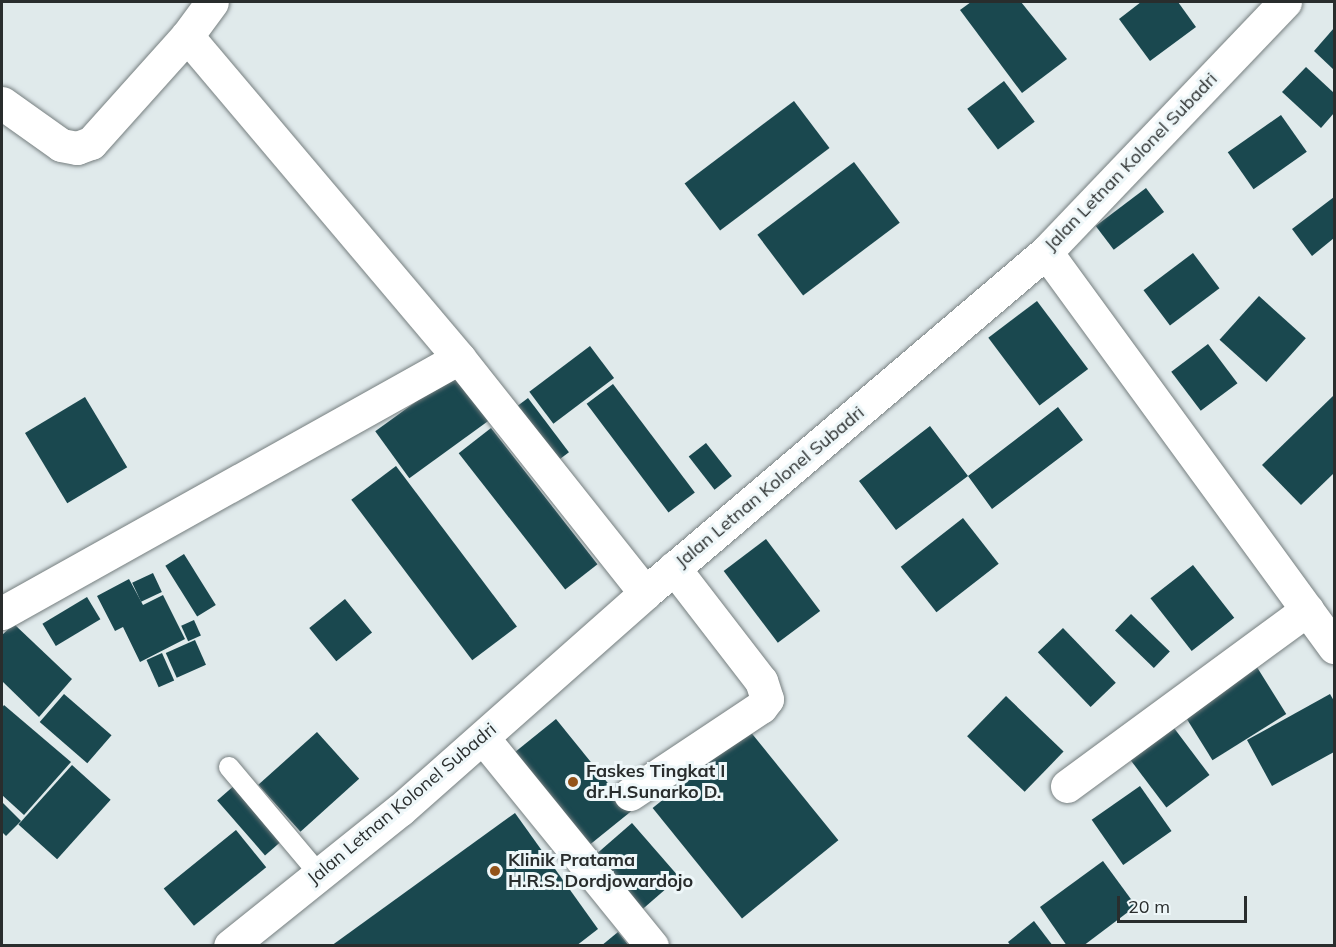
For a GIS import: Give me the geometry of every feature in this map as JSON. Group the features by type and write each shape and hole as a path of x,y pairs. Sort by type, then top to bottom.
{"street":[{"path":"2,103 61,145 77,148 91,143 187,36 212,2"},
{"name":"Jalan Letnan Kolonel Subadri","path":"230,945 400,810 645,593 1046,252 1285,2"},
{"path":"187,36 459,358 645,593"},
{"path":"1046,252 1335,647"},
{"path":"2,614 459,358"},
{"path":"630,794 761,707 767,699 761,681 674,568"},
{"path":"1067,786 1307,610"},
{"path":"483,738 652,945"}],"lane":[{"path":"229,767 319,874"}],"building":[{"path":"971,2 1021,2 1067,59 1022,93 960,10"},
{"path":"1141,2 1178,2 1196,27 1150,61 1119,19"},
{"path":"1334,28 1334,70 1314,51"},
{"path":"1306,67 1334,93 1334,113 1321,128 1282,92"},
{"path":"1004,81 1035,122 998,149 967,109"},
{"path":"794,101 830,148 720,231 685,183"},
{"path":"1281,115 1307,152 1254,189 1228,152"},
{"path":"854,162 900,223 803,296 757,235"},
{"path":"1146,188 1164,212 1114,250 1096,226"},
{"path":"1334,197 1334,238 1312,256 1292,229"},
{"path":"1193,253 1219,288 1170,325 1143,290"},
{"path":"1259,296 1306,338 1266,382 1220,340"},
{"path":"1037,301 1088,369 1039,406 988,338"},
{"path":"1208,344 1237,383 1201,411 1171,372"},
{"path":"590,346 614,378 553,424 529,392"},
{"path":"461,369 495,416 409,478 375,431"},
{"path":"613,384 695,493 668,512 587,404"},
{"path":"1334,395 1334,473 1301,505 1262,465"},
{"path":"85,397 127,467 67,503 25,433"},
{"path":"528,398 569,452 550,467 509,412"},
{"path":"1058,407 1083,440 992,509 968,476"},
{"path":"930,426 968,476 896,530 859,481"},
{"path":"491,428 598,564 565,590 459,453"},
{"path":"706,443 732,476 715,490 689,457"},
{"path":"396,466 517,627 472,660 351,500"},
{"path":"963,518 999,564 936,612 901,567"},
{"path":"766,539 820,611 778,643 724,571"},
{"path":"184,554 216,605 197,617 165,566"},
{"path":"1193,565 1234,618 1192,651 1150,598"},
{"path":"153,573 162,592 141,602 132,583"},
{"path":"129,579 143,605 163,595 185,639 140,662 123,627 115,631 97,596"},
{"path":"87,597 100,619 56,646 42,624"},
{"path":"345,599 372,632 336,661 309,628"},
{"path":"1131,614 1170,652 1154,668 1115,631"},
{"path":"194,620 201,636 188,641 181,626"},
{"path":"14,624 72,679 39,717 2,681 2,635"},
{"path":"1063,628 1116,683 1091,707 1038,652"},
{"path":"195,640 206,665 177,678 166,653"},
{"path":"162,653 174,680 159,687 146,660"},
{"path":"1255,664 1286,714 1212,760 1181,710"},
{"path":"64,694 112,735 87,763 40,722"},
{"path":"1330,694 1334,701 1334,752 1272,786 1247,740"},
{"path":"1006,696 1064,752 1025,792 967,736"},
{"path":"4,705 71,762 24,815 2,795 2,708"},
{"name":"Faskes Tingkat I dr.H.Sunarko D.","path":"556,719 631,811 590,845 515,752"},
{"path":"1171,724 1210,775 1166,808 1128,756"},
{"path":"749,730 838,840 742,918 653,808"},
{"path":"317,732 359,779 300,832 258,785"},
{"path":"72,765 111,800 57,859 18,824"},
{"path":"236,784 284,839 265,855 217,800"},
{"path":"1140,786 1172,831 1123,865 1092,820"},
{"path":"2,802 21,821 6,836 2,832"},
{"name":"Klinik Pratama H.R.S. Dordjowardojo","path":"515,813 598,929 576,946 331,946"},
{"path":"632,823 679,877 641,911 594,856"},
{"path":"236,830 266,867 194,926 164,889"},
{"path":"1103,861 1136,906 1083,946 1067,946 1040,907"},
{"path":"1034,921 1053,946 1011,946 1008,942"},
{"path":"618,932 629,946 601,946"}],"place":[{"name":"Faskes Tingkat I dr.H.Sunarko D.","path":"573,782"},
{"name":"Klinik Pratama H.R.S. Dordjowardojo","path":"495,871"}]}
